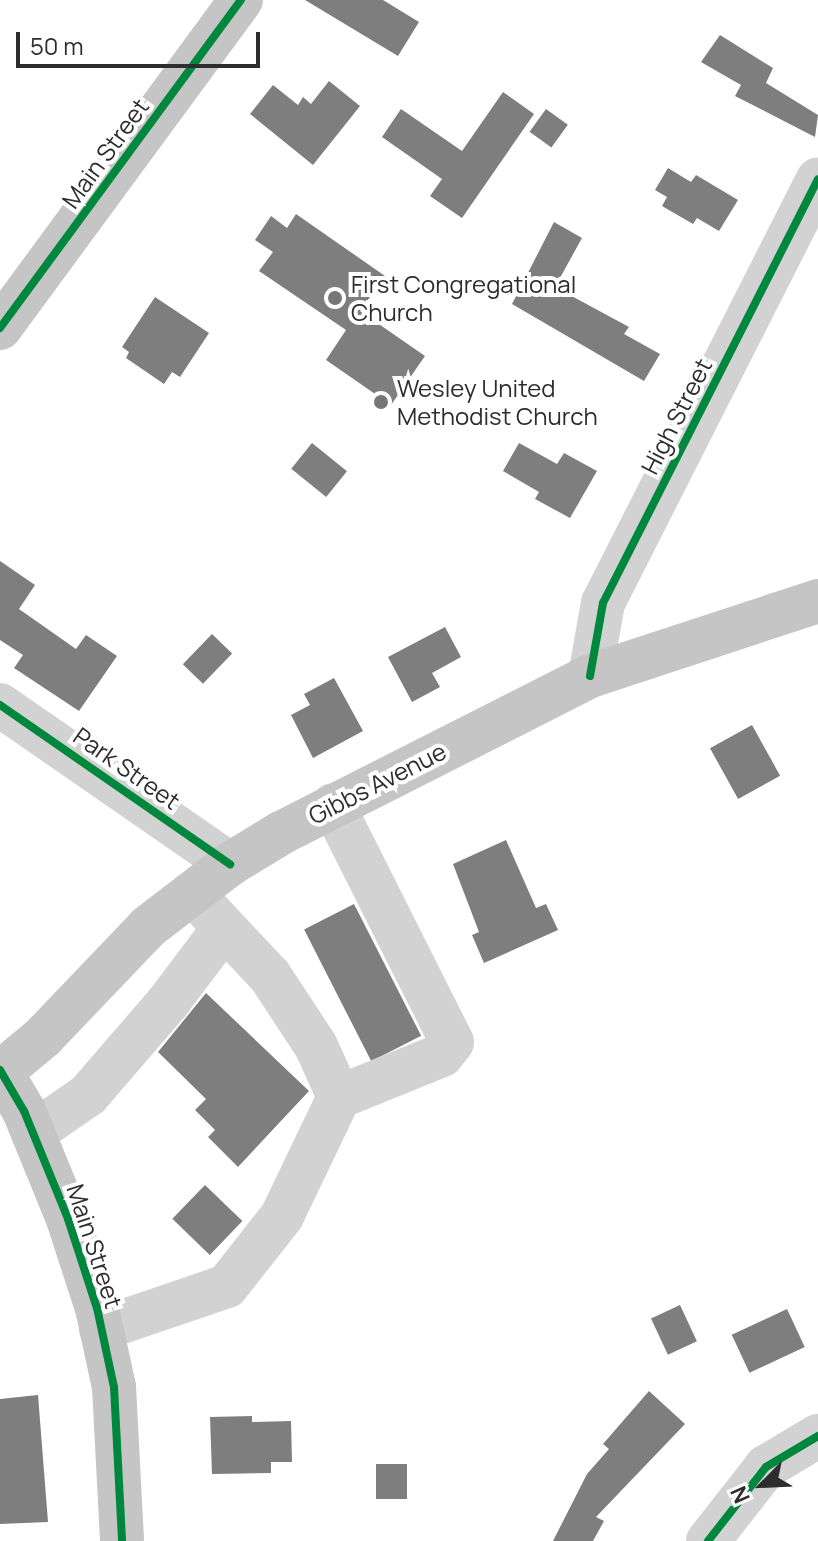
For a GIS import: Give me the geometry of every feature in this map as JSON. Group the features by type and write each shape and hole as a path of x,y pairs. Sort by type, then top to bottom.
{"main road":[{"name":"Main Street","path":"0,328 241,0"},
{"name":"Gibbs Avenue","path":"1,1071 43,1037 138,937 230,864 333,805 590,676 818,601"},
{"name":"Main Street","path":"1,1071 33,1133 68,1219 101,1329 114,1387 122,1541"}],"street":[{"name":"High Street","path":"590,676 603,603 818,180"},
{"name":"Park Street","path":"0,705 230,864"},
{"path":"101,1329 227,1286 282,1216 339,1097 442,1055 452,1042 333,805"},
{"path":"192,893 270,976 316,1046 339,1097"},
{"path":"33,1133 88,1095 169,1001 224,928"},
{"path":"708,1541 766,1467 818,1436"}],"building":[{"path":"305,0 383,0 419,22 398,56"},
{"path":"720,35 773,68 766,83 818,115 815,137 735,96 741,85 701,62"},
{"path":"329,81 360,106 313,165 250,114 273,85 298,105 303,97 311,104"},
{"path":"503,92 534,114 462,218 430,196 442,179 382,137 401,109 462,151"},
{"path":"546,109 568,125 551,148 530,132"},
{"path":"668,168 691,182 696,175 738,200 719,231 697,218 693,224 662,206 667,197 655,190"},
{"path":"296,214 385,276 360,311 425,356 391,405 326,360 346,330 259,271 273,252 255,240 271,216 287,228"},
{"path":"554,222 582,238 555,287 629,327 624,334 660,354 644,381 512,304"},
{"path":"155,297 209,333 180,377 172,372 164,384 126,358 129,352 122,347"},
{"path":"312,443 347,471 326,497 291,469"},
{"path":"519,443 557,464 564,453 597,471 570,518 535,499 539,492 503,471"},
{"path":"0,561 35,585 19,609 76,649 86,635 117,656 79,711 14,668 23,655 0,640"},
{"path":"445,627 461,657 432,673 440,687 412,702 388,657"},
{"path":"212,634 232,653 203,684 183,664"},
{"path":"334,678 363,731 313,758 291,715 310,705 304,694"},
{"path":"752,725 780,776 738,799 710,748"},
{"path":"506,840 536,908 546,904 558,930 484,963 472,935 479,932 453,864"},
{"path":"354,904 421,1036 371,1061 304,929"},
{"path":"206,993 309,1091 238,1167 208,1137 215,1130 195,1110 206,1099 158,1052"},
{"path":"205,1185 242,1221 210,1255 172,1219"},
{"path":"680,1305 697,1341 668,1355 651,1319"},
{"path":"787,1309 805,1347 749,1373 732,1335"},
{"path":"649,1391 685,1424 596,1517 604,1521 593,1541 553,1541 587,1474 609,1449 603,1444"},
{"path":"38,1395 48,1522 0,1524 0,1399"},
{"path":"252,1416 252,1422 291,1421 292,1462 271,1462 271,1473 212,1474 210,1417"},
{"path":"376,1464 407,1464 407,1499 376,1499"}],"cycle path":[{"path":"0,328 241,0"},
{"path":"590,676 603,603 818,180"},
{"path":"0,705 230,864"},
{"path":"0,1070 24,1111 68,1219 97,1308 114,1387 122,1541"},
{"path":"708,1541 766,1467 818,1436"}],"place":[{"name":"First Congregational Church","path":"335,298"},
{"name":"Wesley United Methodist Church","path":"381,402"}]}
